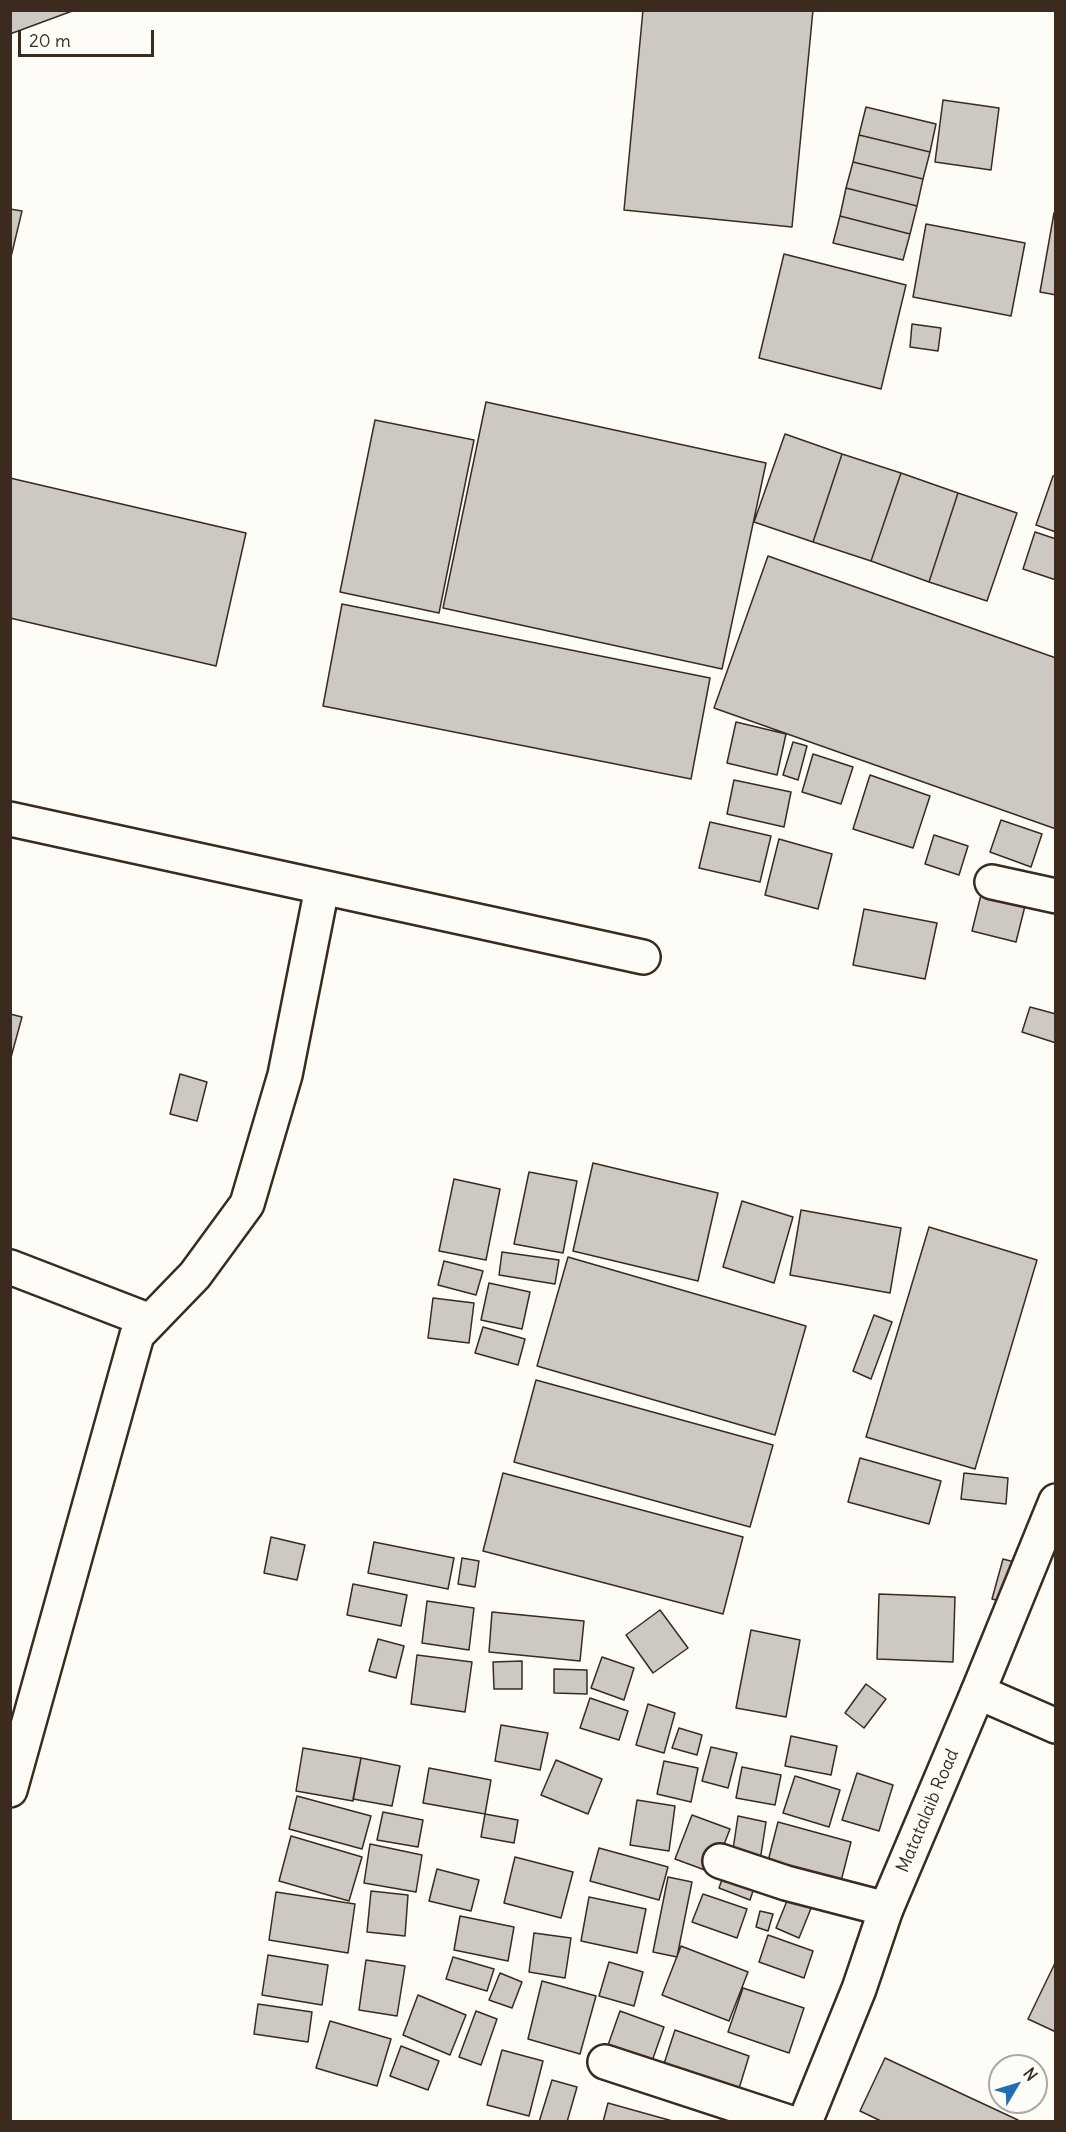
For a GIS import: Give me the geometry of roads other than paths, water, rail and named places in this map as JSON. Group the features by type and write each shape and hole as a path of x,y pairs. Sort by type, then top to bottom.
{"street":[{"path":"10,819 643,957"},
{"path":"992,882 1056,896"},
{"path":"10,1790 137,1335 195,1275 247,1204 285,1075 322,888"},
{"path":"10,1267 150,1321"},
{"name":"Matatalaib Road","path":"805,2121 859,1989 886,1909 1056,1501"},
{"path":"978,1692 1056,1725"},
{"path":"720,1861 786,1883 886,1909"},
{"path":"605,2062 788,2121"}]}
